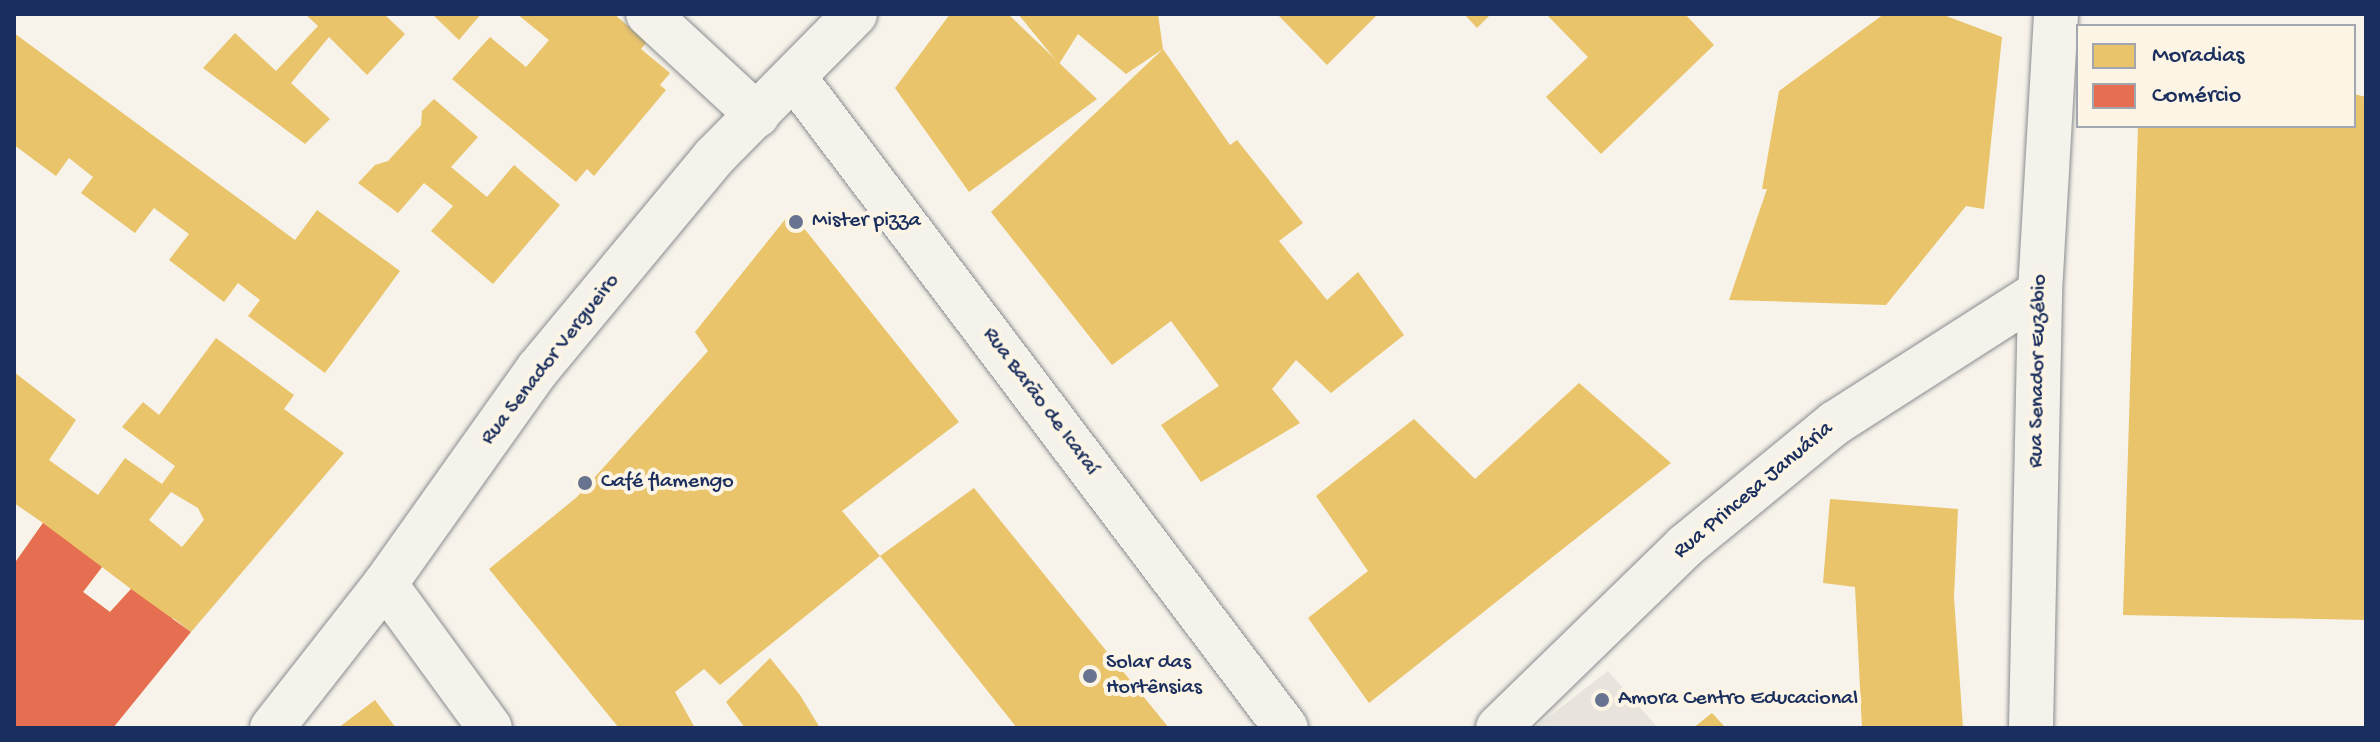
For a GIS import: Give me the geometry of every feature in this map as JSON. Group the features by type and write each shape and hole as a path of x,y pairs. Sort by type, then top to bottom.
{"street":[{"path":"648,14 757,115"},
{"name":"Rua Senador Vergueiro","path":"272,728 385,584 538,369 714,157 855,14"},
{"name":"Rua Senador Euzébio","path":"2031,728 2040,292 2056,14"},
{"name":"Rua Barão de Icaraí","path":"794,77 1286,728"},
{"name":"Rua Princesa Januária","path":"1498,728 1685,546 1835,423 2040,292"},
{"path":"385,584 490,728"}],"shaded area":[{"name":"Amora Centro Educacional","path":"1608,671 1658,728 1534,728"}],"building: Moradias":[{"path":"305,14 384,14 405,34 367,75 329,37 291,83 330,119 305,144 203,68 235,33 276,71 318,26"},
{"path":"432,14 481,14 459,40"},
{"path":"517,14 614,14 647,42 641,49 670,73 660,85 666,90 594,176 587,169 576,182 452,79 490,37 526,67 549,40"},
{"path":"950,14 1008,14 1097,99 969,192 895,88"},
{"path":"1018,14 1158,14 1163,49 1126,74 1078,34 1059,64"},
{"path":"1277,14 1378,14 1327,65"},
{"path":"1464,14 1491,14 1477,28"},
{"path":"1546,14 1685,14 1714,45 1601,154 1546,97 1588,57"},
{"path":"1884,14 1941,14 2002,37 1984,209 1966,206 1886,305 1729,300 1767,189 1762,189 1779,91"},
{"path":"14,33 295,240 317,210 400,271 325,373 248,316 260,300 238,283 224,302 169,260 189,234 154,208 135,233 81,193 93,177 69,158 56,176 14,145"},
{"path":"1163,49 1230,145 1237,140 1303,223 1279,241 1327,300 1358,272 1404,335 1331,393 1296,360 1272,389 1300,423 1201,482 1161,425 1219,386 1171,321 1112,365 991,212"},
{"path":"2356,94 2366,97 2366,620 2123,615 2138,128 2356,128"},
{"path":"434,99 478,137 451,167 487,197 514,165 560,205 493,284 431,231 453,206 424,183 398,213 358,183 375,165 388,161 421,125 422,111"},
{"path":"791,212 959,422 842,511 880,556 720,685 704,669 675,692 695,728 619,728 489,569 577,497 708,351 695,332"},
{"path":"216,338 294,395 284,409 344,453 191,632 173,618 107,700 94,689 61,728 14,728 14,564 43,523 14,503 14,372 76,420 49,460 98,495 125,458 162,484 175,466 122,427 143,402 159,415","holes":["171,492 198,508 204,520 182,547 149,520","102,567 131,589 110,612 83,592"]},
{"path":"1579,383 1671,463 1369,703 1308,618 1368,571 1316,496 1414,419 1475,479"},
{"path":"974,488 1169,728 1017,728 880,556"},
{"path":"1830,499 1958,509 1954,597 1963,728 1862,728 1855,587 1823,583"},
{"path":"770,658 800,695 820,728 745,728 726,702"},
{"path":"375,700 396,728 338,728"},
{"path":"1712,713 1726,728 1693,728"}],"building: Comércio":[{"path":"43,523 102,567 83,592 110,612 131,589 191,632 113,728 14,728 14,564"}],"place":[{"name":"Mister pizza","path":"796,222"},
{"name":"Café flamengo","path":"585,483"},
{"name":"Solar das Hortênsias","path":"1090,676"},
{"name":"Amora Centro Educacional","path":"1602,700"}]}
